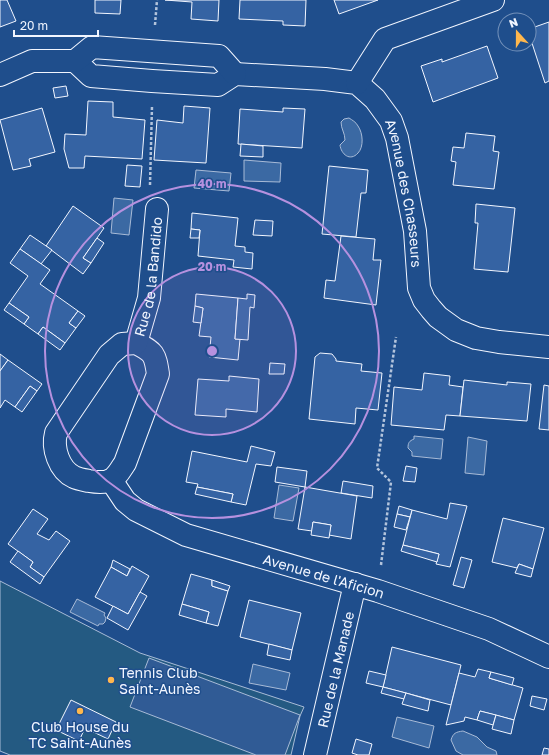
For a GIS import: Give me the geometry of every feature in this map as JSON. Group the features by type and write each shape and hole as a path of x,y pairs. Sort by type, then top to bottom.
{"street":[{"path":"75,61 91,76 218,85 235,74 325,78 357,83 385,39 493,0"},
{"path":"0,75 32,61 75,61 92,47 219,56 235,74"},
{"name":"Avenue des Chasseurs","path":"357,83 375,99 391,121 397,138 415,231 419,288 424,300 438,317 456,330 476,338 549,347"},
{"name":"Rue de la Bandido","path":"136,343 149,298 157,209"},
{"path":"136,343 148,350 156,359 158,374 125,463 111,480 93,482 74,477 67,472 59,461 54,440 56,433 109,355 122,344 136,343"},
{"name":"Avenue de l'Aficion","path":"111,480 125,501 136,510 186,535 378,591 489,629 549,657"},
{"name":"Rue de la Manade","path":"315,755 355,584"}],"path":[{"path":"378,591 391,482 377,468 396,336"}],"shaded area":[{"path":"349,118 354,121 360,129 362,140 360,150 355,156 352,157 344,154 340,145 345,140 341,122 344,119"},
{"path":"244,160 281,163 280,182 244,181"},
{"path":"196,170 231,173 229,191 194,188"},
{"path":"114,198 133,200 129,235 111,233"},
{"path":"414,436 443,439 441,459 412,456 412,452 408,446 410,441 414,439"},
{"path":"468,437 487,441 484,475 465,473"},
{"path":"279,485 299,488 293,521 274,518"},
{"name":"Tennis Club Saint-Aunès","path":"0,581 140,653 304,707 300,716 291,755 10,755 0,751"},
{"path":"77,599 105,613 105,622 103,624 99,624 98,626 70,612"},
{"path":"149,658 300,715 285,755 256,755 130,707"},
{"path":"253,664 290,673 286,690 249,683"},
{"path":"397,717 434,726 429,748 392,737"},
{"path":"463,731 477,737 487,747 496,751 497,755 463,755 456,751 451,740 455,733"}],"building":[{"path":"0,0 7,0 16,21 0,27"},
{"path":"95,0 121,0 120,14 95,13"},
{"path":"165,0 219,0 218,21 191,19 192,2"},
{"path":"240,0 306,0 305,26 283,25 283,21 239,19"},
{"path":"334,0 378,0 339,14"},
{"path":"549,22 549,81 545,83 535,52 537,52 537,26"},
{"path":"487,46 498,78 433,102 421,66 442,59 442,62"},
{"path":"66,86 68,96 55,98 53,88"},
{"path":"88,101 113,102 113,117 145,120 142,159 85,156 84,168 69,168 64,149 65,134 86,135"},
{"path":"184,106 210,108 206,163 154,160 157,120 183,123"},
{"path":"42,108 55,152 29,159 31,166 13,170 0,120"},
{"path":"283,108 305,109 302,148 238,144 240,109 283,112"},
{"path":"466,133 495,136 493,151 499,152 494,189 453,185 456,162 451,161 453,147 464,148"},
{"path":"241,144 263,146 263,157 240,156"},
{"path":"127,165 142,166 140,187 125,186"},
{"path":"329,166 368,170 366,193 361,193 356,237 322,234"},
{"path":"476,204 515,208 508,272 474,269 478,223 475,223"},
{"path":"73,206 104,228 83,258 91,263 83,274 46,246"},
{"path":"192,213 238,218 235,246 245,247 245,252 253,253 252,269 233,267 234,260 198,256 200,230 191,229"},
{"path":"255,220 273,221 272,236 253,235"},
{"path":"191,229 200,230 199,238 190,238"},
{"path":"30,235 52,250 41,264 20,249"},
{"path":"341,236 375,239 373,260 381,260 376,305 324,298 326,280 335,281"},
{"path":"97,238 104,243 91,263 83,258"},
{"path":"20,249 50,270 40,284 78,311 69,323 76,328 65,343 43,327 38,334 24,324 29,317 9,303 28,276 10,263"},
{"path":"196,294 238,298 235,339 240,339 238,360 209,357 211,337 199,336 203,308 195,306"},
{"path":"247,294 255,295 254,308 250,307 248,340 235,339 238,298 247,299"},
{"path":"9,303 29,317 24,324 4,310"},
{"path":"195,306 203,308 201,323 193,322"},
{"path":"78,311 85,316 76,328 69,323"},
{"path":"43,327 65,343 60,350 38,334"},
{"path":"320,353 332,354 336,361 362,364 361,371 382,373 378,410 356,408 355,424 309,419 315,357"},
{"path":"0,354 8,360 0,371"},
{"path":"8,360 42,384 37,391 30,386 15,407 5,400 0,408 0,371"},
{"path":"270,363 285,364 284,374 269,374"},
{"path":"424,373 450,376 449,385 463,387 460,416 446,415 444,430 391,425 394,387 422,390"},
{"path":"229,376 259,379 257,412 226,409 226,417 195,415 198,379 229,381"},
{"path":"464,380 507,385 507,382 531,384 527,421 460,416"},
{"path":"544,385 549,386 549,430 539,429"},
{"path":"30,386 37,391 22,412 15,407"},
{"path":"251,446 275,452 271,466 256,464 246,505 231,502 233,494 197,487 198,484 186,482 192,451 247,462"},
{"path":"406,466 417,468 415,482 403,481"},
{"path":"277,467 307,471 305,487 275,482"},
{"path":"343,481 373,486 372,498 341,493"},
{"path":"197,487 233,494 231,502 195,494"},
{"path":"305,487 357,496 351,539 329,535 331,525 313,522 312,531 298,529"},
{"path":"450,503 467,506 450,567 436,564 439,554 403,545 412,510 447,519"},
{"path":"399,506 412,510 410,517 397,514"},
{"path":"33,509 48,519 37,534 49,540 56,531 70,541 44,577 30,567 33,562 8,544"},
{"path":"397,514 410,517 406,530 394,527"},
{"path":"503,518 544,528 533,569 519,564 517,568 492,562"},
{"path":"313,522 331,525 329,538 311,535"},
{"path":"403,545 439,554 437,562 401,551"},
{"path":"18,551 33,562 30,567 44,577 40,584 10,562"},
{"path":"461,557 472,560 464,588 453,585"},
{"path":"113,560 130,569 127,576 111,567"},
{"path":"519,564 533,569 531,577 515,573"},
{"path":"132,566 149,576 128,614 95,597 111,567 127,576"},
{"path":"191,574 212,580 212,586 228,591 218,626 206,623 209,612 182,604"},
{"path":"212,580 230,586 228,591 212,586"},
{"path":"140,592 147,596 128,630 107,618 113,606 128,614"},
{"path":"249,600 301,613 292,650 240,637"},
{"path":"182,604 209,612 206,623 179,615"},
{"path":"269,644 292,650 290,660 267,655"},
{"path":"392,647 461,665 451,705 383,687"},
{"path":"478,669 491,672 489,678 523,688 514,720 480,711 477,720 465,717 464,721 446,725 459,673 475,677"},
{"path":"369,671 386,675 383,687 366,683"},
{"path":"491,672 514,678 512,685 489,678"},
{"path":"383,687 406,693 404,699 381,693"},
{"path":"406,693 430,700 428,711 402,704"},
{"path":"532,696 547,699 544,710 530,706"},
{"name":"Club House du TC Saint-Aunès","path":"71,700 116,722 108,739 85,728 79,741 56,730"},
{"path":"480,711 496,715 493,725 477,720"},
{"path":"496,715 514,720 511,734 492,729"},
{"path":"356,739 372,744 369,755 358,755 352,753"},
{"path":"544,748 549,749 549,755 542,755"}],"place":[{"name":"Tennis Club Saint-Aunès","path":"111,680"},
{"name":"Club House du TC Saint-Aunès","path":"80,711"}]}
